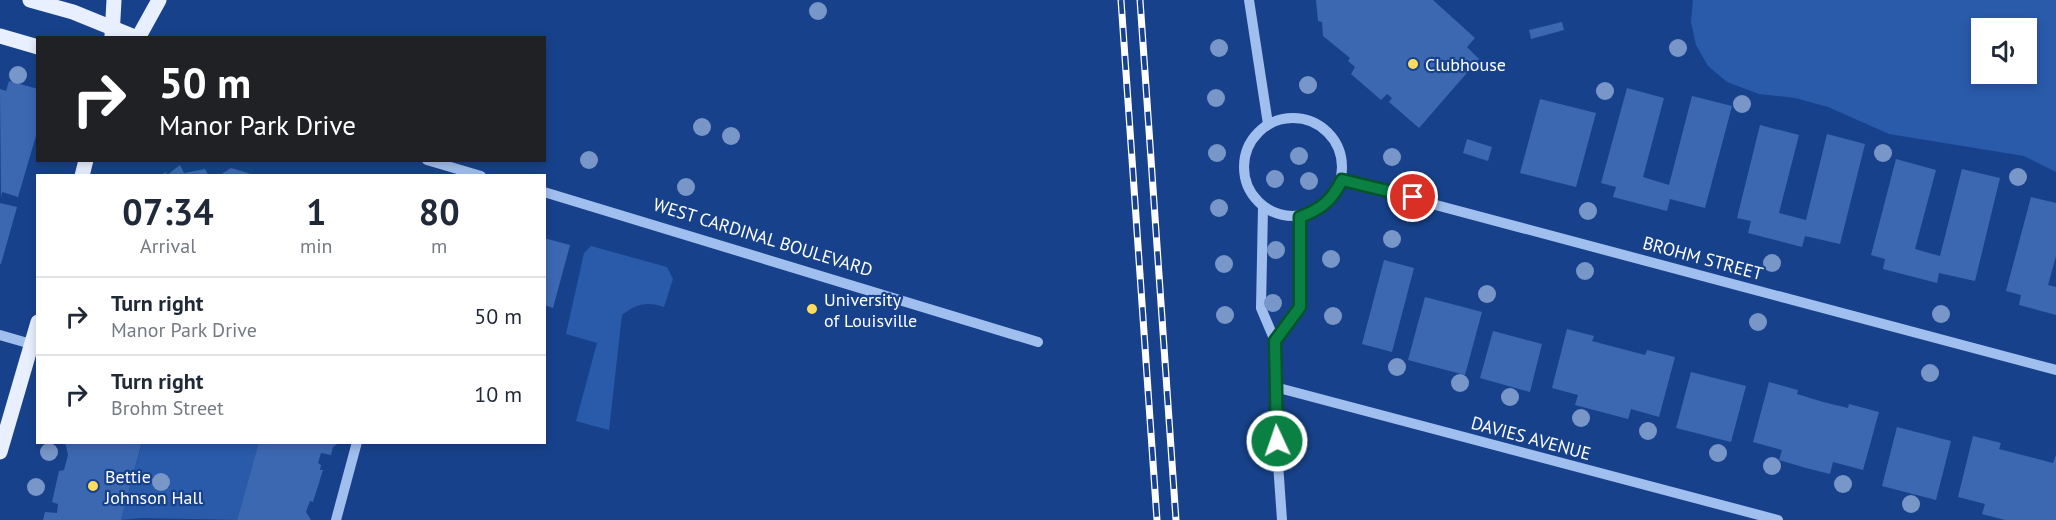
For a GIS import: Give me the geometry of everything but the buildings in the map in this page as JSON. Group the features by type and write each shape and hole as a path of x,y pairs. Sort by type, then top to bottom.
{"main road":[{"path":"30,0 73,12 112,32 129,36"},
{"path":"112,32 114,0"},
{"path":"138,36 159,0"},
{"path":"0,36 36,46"},
{"path":"0,452 36,328"}],"street":[{"path":"1248,0 1268,124"},
{"path":"1286,118 1306,119 1323,127 1336,142 1343,160 1342,180 1333,197 1319,210 1300,217 1281,216 1263,207 1250,193 1244,174 1245,155 1253,137 1268,124 1286,118"},
{"path":"442,170 468,174"},
{"name":"BROHM STREET","path":"1342,180 2056,370"},
{"name":"WEST CARDINAL BOULEVARD","path":"546,193 1038,342"},
{"path":"1263,207 1261,308 1275,341 1282,520"},
{"path":"1275,341 1300,307 1300,217"},
{"path":"0,335 31,344"},
{"name":"DAVIES AVENUE","path":"1275,387 1778,520"},
{"path":"336,520 356,444"}],"shaded area":[{"path":"1693,0 2056,0 2056,172 2024,156 1889,134 1828,107 1795,98 1759,94 1727,82 1708,66 1696,45 1691,22"},
{"path":"591,246 667,267 673,279 664,307 652,304 642,305 622,315 609,430 576,421 597,343 566,334 584,253"},
{"path":"142,444 259,444 237,520 141,518 121,520"}],"railway":[{"path":"1121,0 1157,520"},
{"path":"1140,0 1176,520"}],"place":[{"name":"Clubhouse","path":"1413,64"},
{"name":"University of Louisville","path":"812,309"},
{"name":"Bettie Johnson Hall","path":"93,486"}],"route":[{"path":"1277,441 1275,341 1300,307 1300,217 1319,210 1333,197 1342,180 1413,197"}]}
